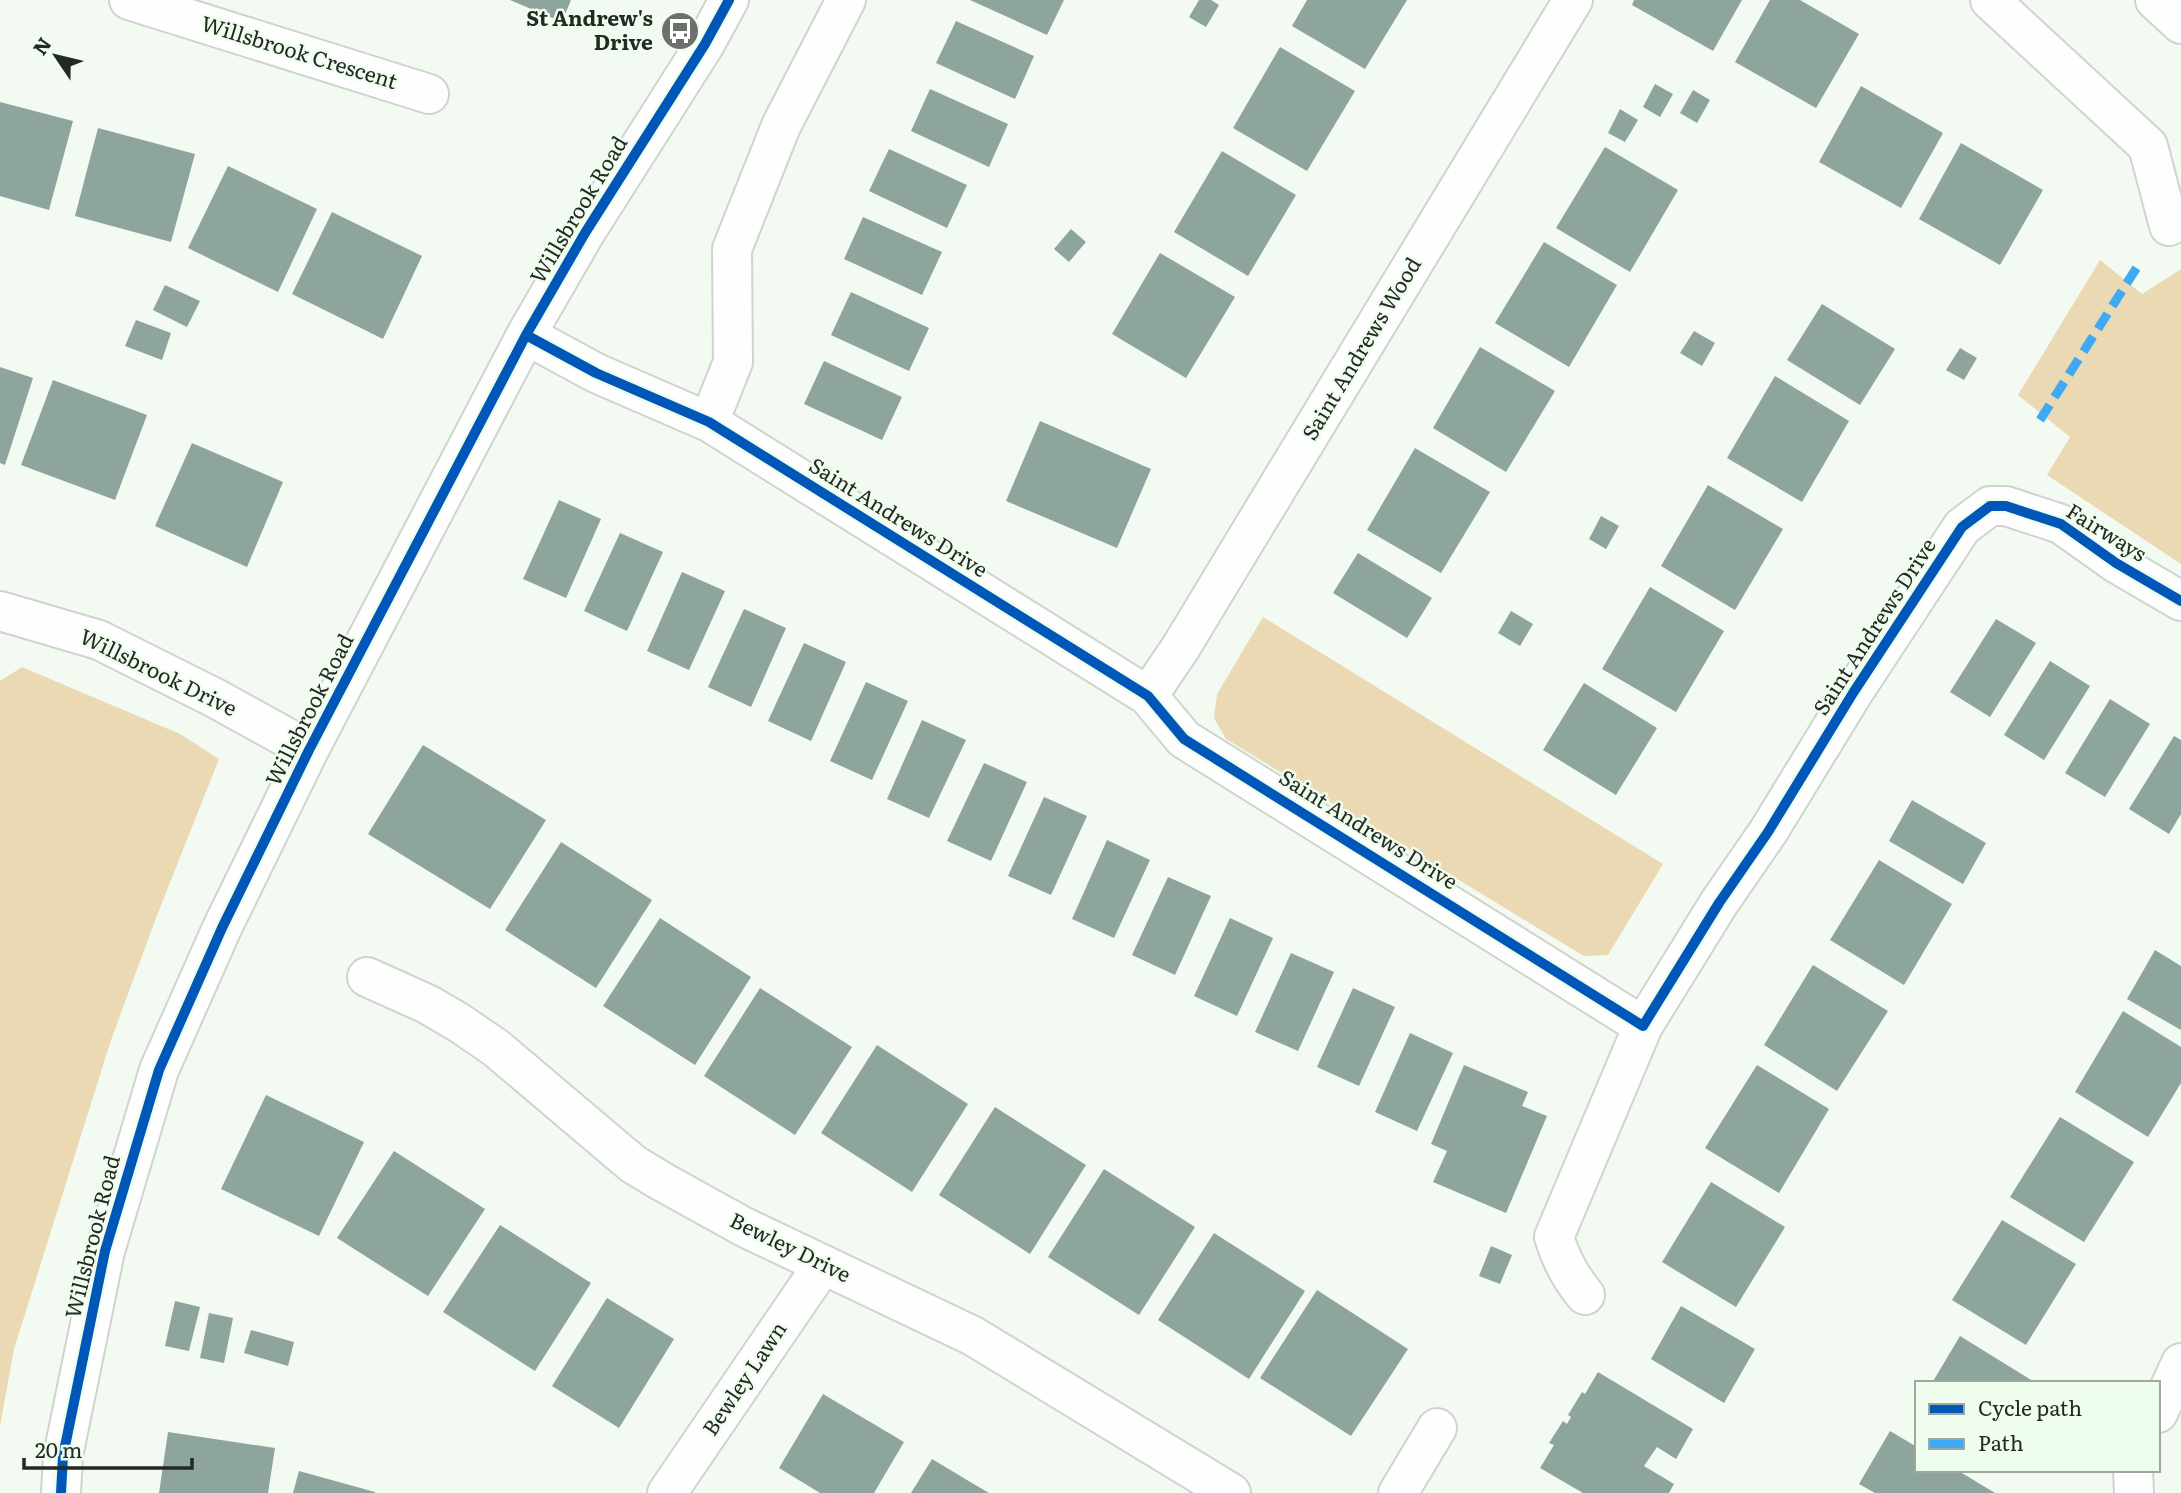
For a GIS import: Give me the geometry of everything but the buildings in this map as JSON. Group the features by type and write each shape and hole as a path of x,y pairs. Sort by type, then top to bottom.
{"street":[{"name":"Willsbrook Crescent","path":"129,0 429,94"},
{"path":"709,422 733,362 732,249 781,126 846,0"},
{"name":"Saint Andrews Wood","path":"1148,696 1216,590 1573,0"},
{"path":"1990,0 2148,146 2169,226"},
{"path":"2155,0 2181,24"},
{"name":"Willsbrook Road","path":"61,1493 63,1456 105,1251 159,1070 222,928 309,750 526,335 723,7"},
{"name":"Saint Andrews Drive","path":"526,335 596,373 709,422 1148,696 1184,738 1643,1026"},
{"name":"Saint Andrews Drive","path":"1585,1296 1561,1261 1554,1237 1643,1026 1794,791 1853,693 1962,527 1990,506 2006,506"},
{"name":"Fairways","path":"2006,506 2061,524 2116,563 2181,601"},
{"name":"Willsbrook Drive","path":"0,611 99,640 215,698 309,750"},
{"name":"Bewley Drive","path":"367,978 427,1004 496,1048 554,1099 645,1171 744,1227 973,1336 1231,1493"},
{"name":"Bewley Lawn","path":"667,1493 822,1266"},
{"path":"2160,1409 2181,1363"},
{"path":"1398,1493 1437,1428"},
{"path":"2133,1472 2134,1493"}],"shaded area":[{"path":"2100,260 2142,294 2181,269 2181,564 2047,475 2070,437 2018,395"},
{"path":"1263,617 1663,864 1608,955 1584,956 1226,739 1214,718 1217,694"},
{"path":"22,667 180,734 219,759 110,1043 14,1349 0,1426 0,681"}],"marked path":[{"path":"2040,420 2139,264"}],"cycle path":[{"path":"61,1493 63,1456 105,1251 159,1070 222,928 309,750 526,335 585,233 705,44 729,0"},
{"path":"526,335 596,373 709,422 1148,696 1184,739 1643,1026 1719,903 1768,832 1853,693 1962,527 1990,506 2006,506 2061,524 2116,563 2181,601"}],"place":[{"name":"St Andrew's Drive","path":"680,31"}]}
